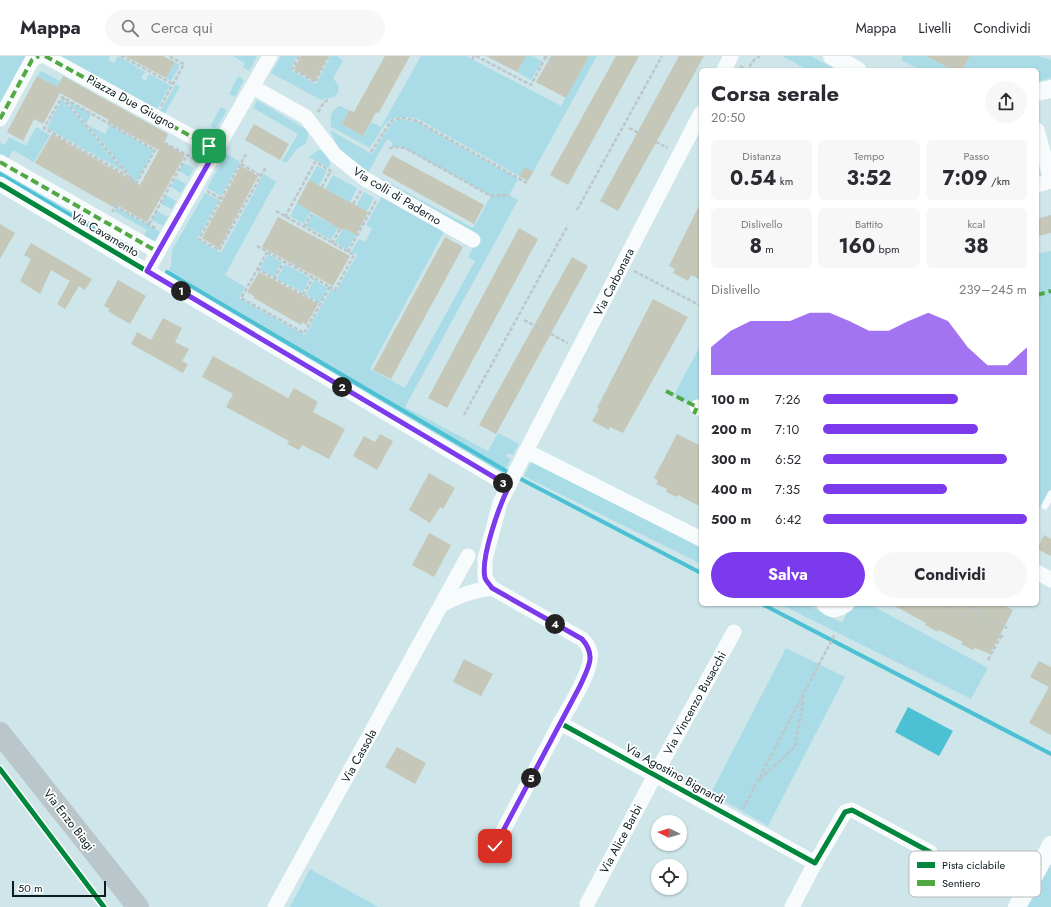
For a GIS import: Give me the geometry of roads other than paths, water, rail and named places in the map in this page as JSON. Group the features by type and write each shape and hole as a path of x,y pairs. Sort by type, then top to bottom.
{"main road":[{"name":"Via Enzo Biagi","path":"0,733 138,907"}],"street":[{"path":"0,119 32,60 38,56"},
{"name":"Piazza Due Giugno","path":"45,56 216,150"},
{"path":"147,271 270,56"},
{"path":"832,56 853,68"},
{"name":"Via colli di Paderno","path":"253,87 306,117 335,154 365,179 473,240"},
{"path":"1039,92 1051,89"},
{"name":"Via Carbonara","path":"509,486 699,117"},
{"path":"1039,137 1051,181 1039,184"},
{"path":"0,162 158,252"},
{"name":"Via Cavamento","path":"0,184 509,486"},
{"path":"526,451 699,538"},
{"path":"495,846 589,665 591,653 588,646 582,639 492,588 485,578 485,559 500,503 509,486"},
{"name":"Via Cassola","path":"275,907 443,604 468,556"},
{"path":"1039,573 1051,580"},
{"path":"443,604 457,596 481,589 492,588"},
{"path":"825,606 834,610 841,609 845,606"},
{"name":"Via Vincenzo Busacchi","path":"655,775 734,632"},
{"name":"Via Agostino Bignardi","path":"560,723 815,863"},
{"name":"Via Alice Barbi","path":"587,904 655,775"},
{"path":"792,907 815,863 845,812 852,810 928,851"},
{"path":"1041,863 1051,845"},
{"path":"1017,907 1022,897"}],"lane":[{"path":"1045,506 1051,494"}],"water":[{"path":"908,707 953,731 939,756 895,732"}],"waterway":[{"path":"0,174 136,254"},
{"path":"167,272 511,474"},
{"path":"517,477 699,572"},
{"path":"766,606 1051,754"}]}
